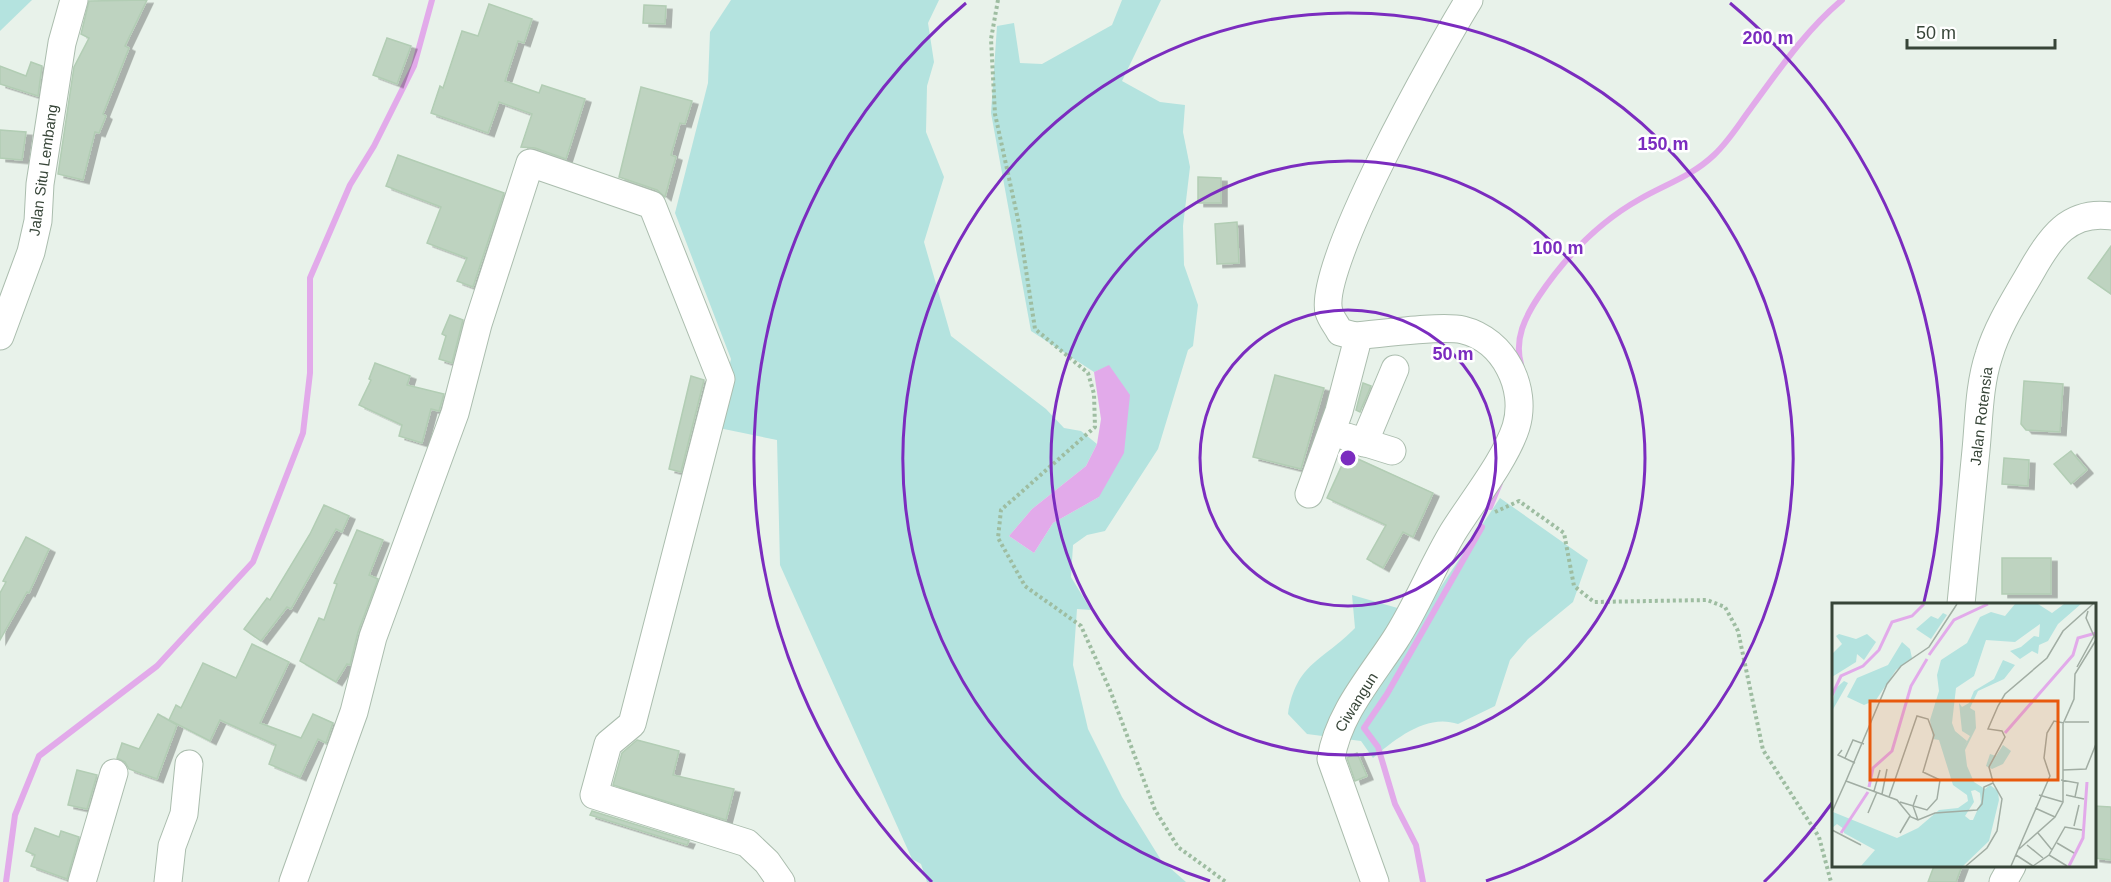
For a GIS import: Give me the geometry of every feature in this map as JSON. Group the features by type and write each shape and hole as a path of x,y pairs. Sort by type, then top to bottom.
{"street":[{"name":"Jalan Situ Lembang","path":"0,336 31,252 62,43 74,0"},
{"path":"1309,494 1332,432 1356,346 1354,336 1340,332 1329,312 1329,298 1346,235 1437,52 1469,0"},
{"path":"293,882 354,712 373,637 451,423 478,324 530,163 652,205 721,373 632,724 608,744 594,795 747,843 767,862 781,882"},
{"name":"Jalan Rotensia","path":"1961,603 1981,396 1988,356 2004,318 2050,239 2068,223 2078,219 2092,215 2111,216"},
{"name":"Ciwangun","path":"1354,336 1463,330 1484,340 1503,355 1511,372 1519,408 1515,428 1487,480 1452,533 1402,630 1334,737 1330,759 1375,882"},
{"path":"1364,442 1395,369"},
{"path":"1332,432 1392,451"},
{"path":"168,882 172,846 184,814 189,764"},
{"path":"82,882 114,773"},
{"path":"2003,882 2011,867"}],"path":[{"path":"998,0 991,39 995,114 1019,224 1035,329 1088,373 1094,394 1095,427 1000,510 998,538 1025,586 1081,626 1110,690 1155,810 1178,847 1226,882"},
{"path":"1491,515 1519,501 1564,533 1574,586 1594,602 1707,600 1725,607 1738,631 1763,750 1819,837 1831,882"}],"shaded area":[{"path":"0,0 32,0 0,31"},
{"path":"731,0 939,0 928,23 934,62 927,86 926,132 944,177 924,242 951,336 1046,409 1064,428 1081,431 1097,444 1086,466 1032,509 1009,536 1034,553 1053,523 1099,497 1109,366 1094,372 1031,331 991,113 997,26 1014,23 1020,63 1042,64 1112,25 1122,0 1161,0 1122,81 1160,102 1185,105 1183,132 1190,167 1183,226 1184,265 1198,305 1193,346 1188,350 1158,449 1105,531 1087,535 1073,545 1071,577 1091,610 1077,609 1073,665 1088,729 1122,797 1161,860 1186,882 927,882 921,864 912,859 780,565 777,440 714,427 731,359 675,213 708,83 710,32"},
{"path":"1109,365 1130,395 1124,453 1099,497 1053,523 1034,553 1009,536 1032,509 1086,466 1097,444 1101,419 1094,372"},
{"path":"1500,498 1588,560 1573,602 1528,639 1510,660 1495,706 1458,724 1435,722 1423,725 1401,736 1373,758 1361,741 1307,734 1288,714 1292,697 1297,684 1312,664 1355,628 1352,595 1422,615"}],"building":[{"path":"147,0 125,46 129,48 103,114 106,116 99,133 95,132 83,180 58,174 74,67 89,38 81,34 89,1"},
{"path":"489,4 532,19 524,43 518,41 505,81 539,93 542,85 585,99 566,159 535,148 521,147 532,114 499,102 488,133 431,113 440,86 443,88 462,31 478,36"},
{"path":"644,5 666,6 665,24 643,23"},
{"path":"387,38 411,46 397,84 373,75"},
{"path":"31,62 42,66 38,96 0,84 0,66 26,76"},
{"path":"641,87 692,101 685,124 680,123 671,155 676,157 665,197 657,190 619,177"},
{"path":"0,130 26,132 22,160 0,158"},
{"path":"398,155 504,193 473,287 457,281 467,258 427,243 441,207 386,186"},
{"path":"1198,177 1221,178 1221,203 1198,203"},
{"path":"1237,222 1239,263 1217,264 1215,224"},
{"path":"2111,246 2111,294 2088,278"},
{"path":"450,315 463,320 452,363 439,359 446,336 442,334"},
{"path":"375,363 410,376 407,385 444,394 439,411 431,409 422,443 399,436 402,425 359,405 371,380 369,379"},
{"path":"1275,375 1324,388 1301,469 1253,457"},
{"path":"691,376 704,380 681,472 669,469"},
{"path":"2024,381 2063,384 2060,432 2026,430 2021,424"},
{"path":"1363,383 1371,386 1360,412 1356,410"},
{"path":"2071,451 2087,470 2071,484 2054,464"},
{"path":"1347,454 1433,493 1413,537 1403,532 1383,568 1367,559 1386,525 1327,498"},
{"path":"2004,458 2029,460 2028,486 2002,484"},
{"path":"324,505 349,516 342,532 336,529 291,609 287,607 261,641 244,629 267,598 270,600 310,534"},
{"path":"357,530 383,540 369,575 378,579 358,632 350,665 347,664 336,682 300,661 319,618 324,620 337,584 334,583"},
{"path":"26,537 49,549 29,593 27,592 0,640 0,593 6,582 3,581"},
{"path":"2002,558 2051,558 2051,594 2002,594"},
{"path":"252,644 289,662 260,723 301,738 313,714 333,723 326,743 318,739 300,777 269,764 276,745 220,720 210,741 169,720 176,705 181,708 203,663 236,678"},
{"path":"158,714 177,725 157,779 129,769 125,762 117,758 122,743 139,749"},
{"path":"637,740 679,751 673,775 734,789 726,820 613,785 622,753"},
{"path":"1357,753 1367,776 1355,781 1347,758"},
{"path":"77,770 97,775 87,809 68,805"},
{"path":"2096,806 2111,807 2111,860 2096,858"},
{"path":"592,811 689,841 687,845 590,815"},
{"path":"35,828 59,837 61,831 79,837 67,879 31,866 35,855 26,851"},
{"path":"1934,867 1962,867 1956,882 1928,882"}],"waterway":[{"path":"6,882 15,815 39,756 157,666 253,562 303,433 310,373 310,278 350,185 374,146 414,66 432,0"},
{"path":"1521,364 1519,346 1525,320 1539,296 1571,254 1624,208 1688,174 1714,155 1804,38 1842,0"},
{"path":"1490,507 1500,483"},
{"path":"1423,882 1416,845 1395,804 1378,747 1364,728 1387,694 1482,527"}]}
